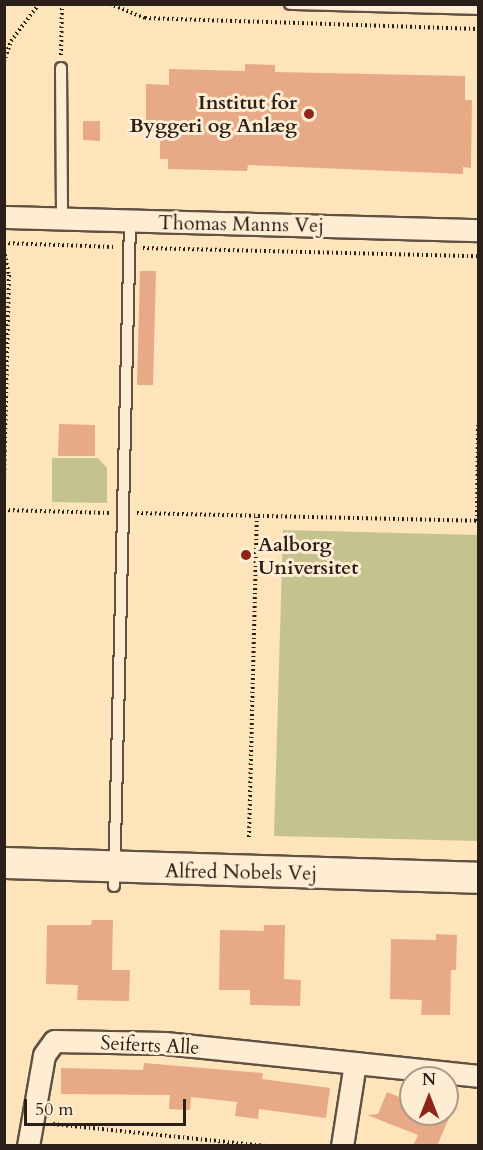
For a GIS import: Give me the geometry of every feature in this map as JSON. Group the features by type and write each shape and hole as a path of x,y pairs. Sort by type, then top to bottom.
{"street":[{"name":"Thomas Manns Vej","path":"4,217 478,230"},
{"name":"Alfred Nobels Vej","path":"4,863 114,878 478,896"},
{"name":"Alfred Nobels Vej","path":"4,882 114,878 478,878"},
{"name":"Seiferts Alle","path":"28,1146 44,1055 54,1041 165,1043 478,1076"},
{"path":"342,1146 355,1063"}],"lane":[{"path":"290,4 478,9"},
{"path":"61,68 62,220"},
{"path":"114,878 130,221"}],"path":[{"path":"4,62 11,41 39,4"},
{"path":"61,68 62,4"},
{"path":"110,4 145,18 478,29"},
{"path":"4,243 478,256"},
{"path":"4,250 9,275 4,486"},
{"path":"4,510 478,521 478,422"},
{"path":"249,837 257,517"},
{"path":"34,1122 266,1146"}],"shaded area":[{"path":"52,458 98,458 107,468 107,503 52,502"},
{"path":"283,530 478,535 478,841 274,836"}],"building":[{"name":"Institut for Byggeri og Anlæg","path":"245,64 275,65 275,72 465,76 465,100 472,100 471,168 463,167 463,174 248,165 247,171 168,169 168,159 160,159 160,130 146,129 146,84 169,85 169,69 245,71"},
{"path":"83,121 100,121 100,141 83,140"},
{"path":"140,271 156,271 153,385 137,385"},
{"path":"59,424 95,425 95,456 58,456"},
{"path":"92,920 113,920 112,970 130,970 129,1001 77,1000 78,985 46,984 47,925 91,925"},
{"path":"264,925 285,925 284,979 301,980 300,1006 250,1005 250,990 219,990 220,930 264,931"},
{"path":"436,934 457,935 456,970 451,970 450,1015 421,1015 422,1000 390,999 391,939 436,940"},
{"path":"144,1063 263,1073 262,1079 330,1088 326,1118 259,1109 258,1119 235,1116 237,1102 191,1097 190,1110 169,1109 170,1095 61,1094 61,1068 143,1070"},
{"path":"387,1092 399,1097 399,1126 446,1126 437,1146 413,1146 418,1135 367,1115 378,1114"}],"place":[{"name":"Institut for Byggeri og Anlæg","path":"309,114"},
{"name":"Aalborg Universitet","path":"246,555"}]}
